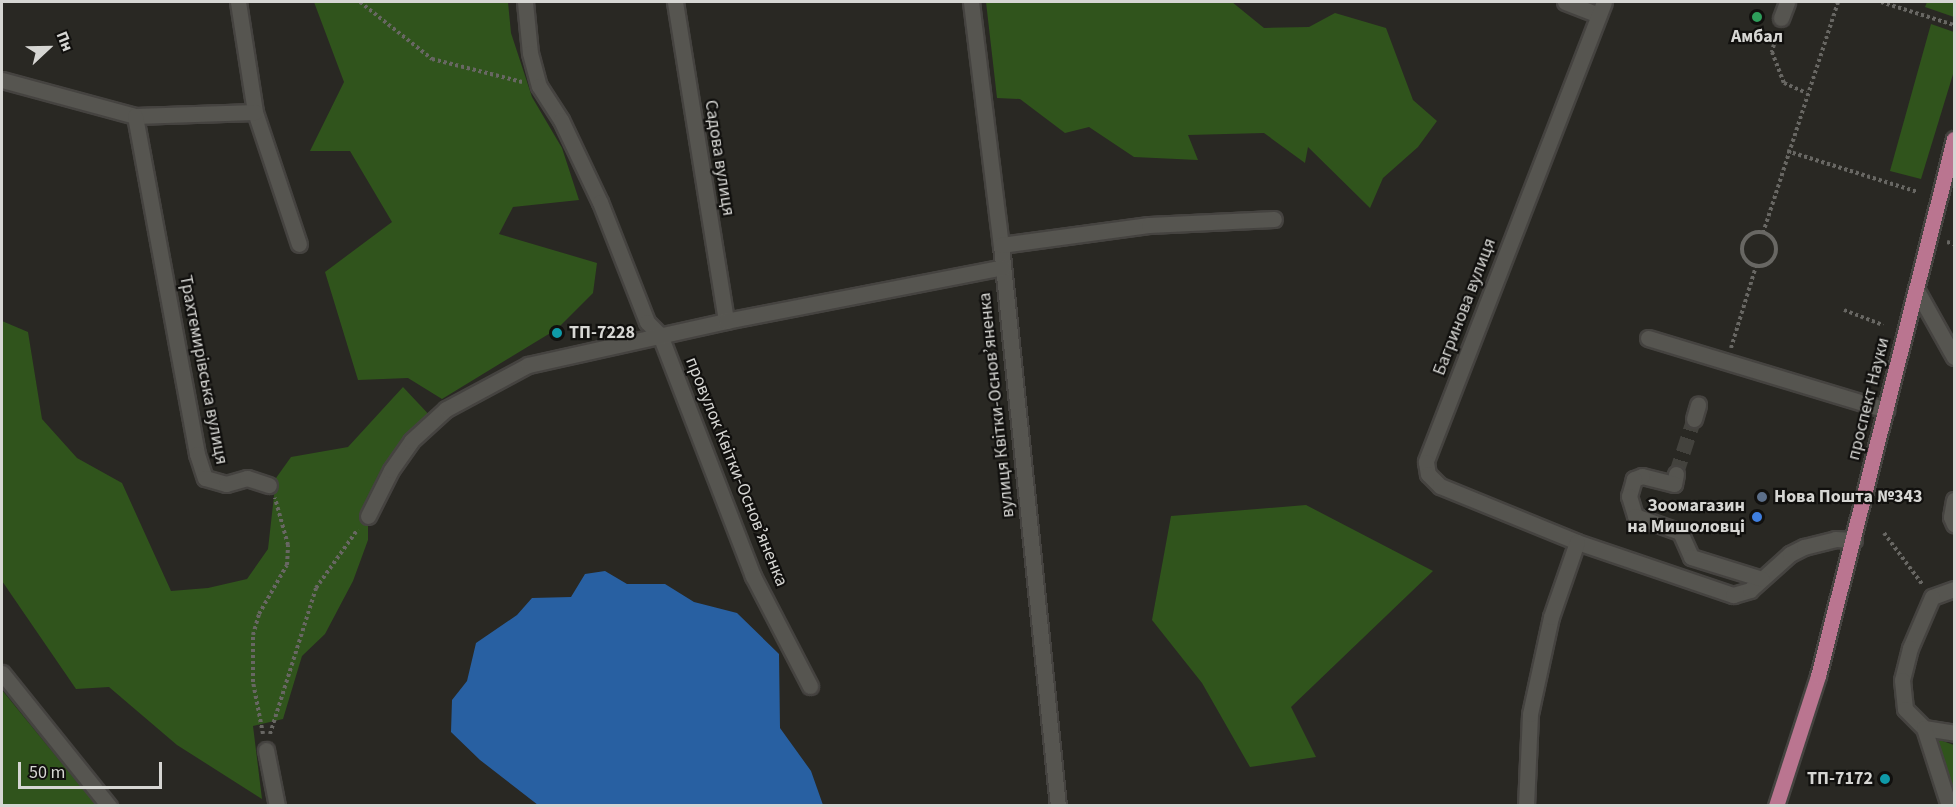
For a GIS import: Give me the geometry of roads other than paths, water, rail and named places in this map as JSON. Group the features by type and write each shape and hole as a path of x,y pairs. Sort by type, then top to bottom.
{"main road":[{"name":"проспект Науки","path":"1774,803 1818,676 1954,139"}],"street":[{"path":"238,2 255,112 299,244"},
{"name":"провулок Квітки-Основʼяненка","path":"525,2 530,53 540,86 561,120 600,202 647,322 660,335 753,576 810,686"},
{"name":"Садова вулиця","path":"675,2 726,321"},
{"name":"вулиця Квітки-Основ’яненка","path":"971,2 1001,245 1058,806"},
{"path":"1565,2 1602,8"},
{"path":"1781,18 1787,2"},
{"name":"Багринова вулиця","path":"1602,8 1426,462 1428,474 1440,486 1577,542 1733,594 1744,593 1790,554 1804,547 1829,540 1854,540"},
{"path":"2,80 135,116 255,112"},
{"name":"Трахтемирівська вулиця","path":"135,116 197,454 205,478 226,484 247,478 269,485"},
{"path":"1001,245 1149,225 1274,219"},
{"path":"368,516 391,470 411,441 446,409 528,365 726,321 1003,267"},
{"path":"1916,289 1954,357"},
{"path":"1648,338 1886,410"},
{"path":"1677,474 1674,484 1642,476 1634,479 1629,496 1635,516 1680,532 1691,557 1762,579"},
{"path":"1954,500 1951,517 1954,524"},
{"path":"1526,806 1530,714 1551,617 1577,542"},
{"path":"1949,806 1924,728 1905,709 1902,680 1910,648 1932,597 1954,589"},
{"path":"2,673 109,806"},
{"path":"1924,728 1954,733"},
{"path":"266,750 277,806"}],"water":[{"path":"605,571 627,584 665,584 694,602 737,613 779,654 780,728 811,771 823,805 538,805 480,760 451,732 452,700 467,681 476,643 517,615 532,598 571,597 585,574"}],"tunnel":[{"path":"1676,474 1694,419"}],"place":[{"name":"Амбал","path":"1757,17"},
{"name":"ТП-7228","path":"557,333"},
{"name":"Нова Пошта №343","path":"1762,497"},
{"name":"Зоомагазин на Мишоловці","path":"1757,517"},
{"name":"ТП-7172","path":"1885,779"}]}
